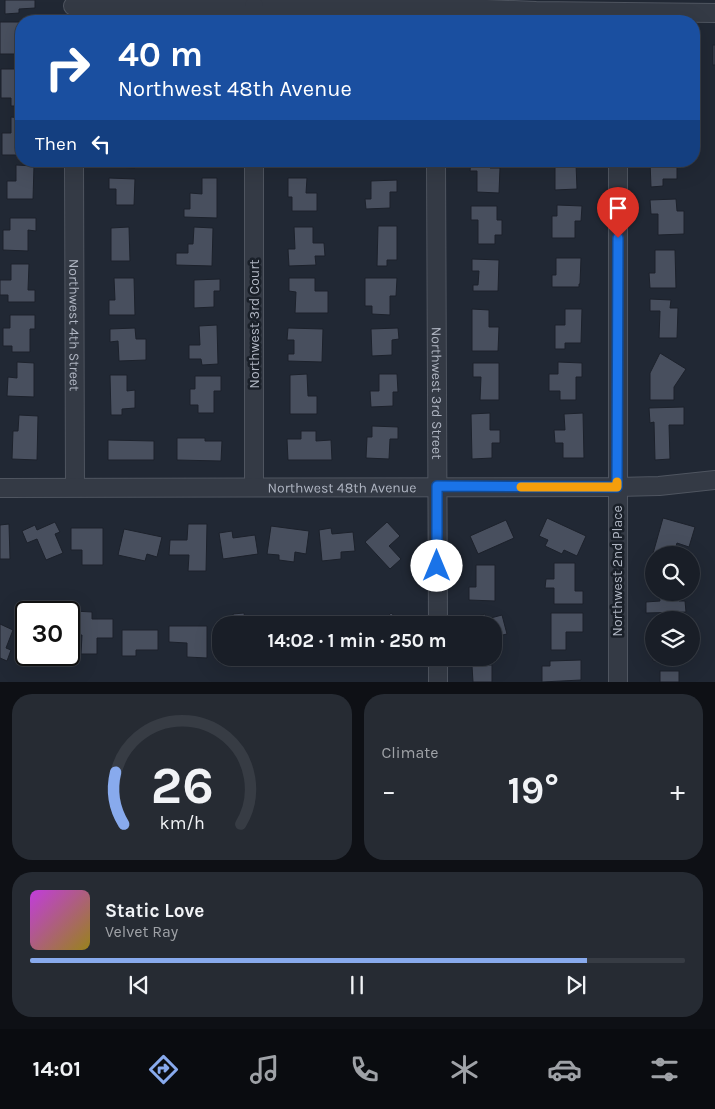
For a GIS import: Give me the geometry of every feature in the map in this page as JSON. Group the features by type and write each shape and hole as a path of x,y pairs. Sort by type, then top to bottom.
{"street":[{"path":"73,9 254,13 436,14 618,11 715,13"},
{"name":"Northwest 4th Street","path":"74,167 75,487"},
{"name":"Northwest 3rd Court","path":"254,167 254,487"},
{"name":"Northwest 3rd Street","path":"436,167 438,616"},
{"name":"Northwest 2nd Place","path":"618,167 618,682"},
{"name":"Northwest 48th Avenue","path":"0,488 617,487 659,486 715,480"},
{"path":"438,666 438,682"}],"building":[{"path":"5,0 35,0 35,8 19,9 19,13 5,14"},
{"path":"0,22 15,22 15,54 0,54"},
{"path":"713,45 715,45 715,65 713,65"},
{"path":"1,69 15,69 15,106 11,106 11,98 1,98"},
{"path":"11,117 15,117 15,155 2,155 2,133 11,133"},
{"path":"16,167 34,167 33,199 7,199 7,181 16,181"},
{"path":"470,167 500,168 499,193 477,192 477,171 470,171"},
{"path":"555,167 576,167 577,189 555,190"},
{"path":"650,167 677,167 677,179 663,179 663,186 651,187"},
{"path":"109,178 135,179 134,205 116,205 116,189 109,189"},
{"path":"202,178 217,178 217,218 184,217 184,209 190,209 190,193 202,194"},
{"path":"288,178 307,178 306,193 317,193 317,211 292,211 292,197 288,197"},
{"path":"397,180 397,192 390,192 390,208 366,209 365,199 371,199 371,181"},
{"path":"676,199 677,211 684,211 684,234 658,235 658,214 651,214 650,200"},
{"path":"557,205 582,206 581,221 575,221 575,238 552,238 552,216 557,216"},
{"path":"471,206 497,206 497,220 502,220 502,235 495,235 495,244 478,244 478,220 471,220"},
{"path":"10,218 36,218 36,231 28,230 28,251 3,250 3,230 10,230"},
{"path":"378,226 397,226 397,260 387,260 387,266 377,266"},
{"path":"129,227 130,261 111,261 111,228"},
{"path":"194,227 213,228 212,266 176,265 176,253 188,253 188,244 193,244"},
{"path":"294,227 313,227 313,243 324,243 325,256 315,256 316,265 289,266 288,249 295,249"},
{"path":"655,250 675,250 676,288 650,288 649,273 655,273"},
{"path":"556,258 581,258 579,287 552,287 552,275 556,275"},
{"path":"472,259 499,260 498,291 473,291 473,285 478,285 479,271 472,271"},
{"path":"11,264 29,264 28,290 35,290 35,302 8,302 8,295 0,295 0,280 11,280"},
{"path":"114,278 134,278 135,315 109,315 109,300 115,300"},
{"path":"289,278 315,278 315,291 328,291 328,313 295,313 296,292 289,291"},
{"path":"365,278 397,278 396,296 390,296 390,315 372,314 372,306 365,306"},
{"path":"220,279 220,291 214,291 214,307 194,308 194,280"},
{"path":"650,299 671,300 670,308 678,308 677,338 659,338 660,311 650,311"},
{"path":"472,309 489,310 489,327 499,327 498,351 472,351"},
{"path":"565,309 582,309 581,343 565,343 565,349 555,349 555,325 565,325"},
{"path":"10,315 35,315 35,329 30,329 30,352 12,352 12,346 3,346 3,328 10,328"},
{"path":"217,325 218,364 202,365 201,359 189,359 189,345 200,345 199,326"},
{"path":"135,328 136,339 146,339 146,360 119,361 118,341 110,342 110,329"},
{"path":"288,328 323,329 322,362 288,361 288,354 294,354 294,340 287,340"},
{"path":"398,328 399,339 392,340 392,355 372,356 371,329"},
{"path":"660,353 686,369 674,387 674,400 650,400 650,373"},
{"path":"17,362 34,363 34,397 7,396 8,377 17,378"},
{"path":"558,362 582,363 582,377 576,377 576,400 560,400 560,391 549,391 549,374 558,374"},
{"path":"473,363 499,363 499,400 480,400 481,377 473,377"},
{"path":"307,374 308,396 317,396 317,414 290,414 290,375"},
{"path":"379,374 397,374 398,392 393,392 393,406 371,407 370,391 379,391"},
{"path":"110,375 127,375 127,391 135,390 135,408 122,409 122,415 111,415"},
{"path":"195,376 221,376 221,391 214,391 214,413 198,413 198,405 190,405 190,389 195,389"},
{"path":"684,407 684,425 669,425 670,459 655,460 654,422 650,423 649,408"},
{"path":"490,413 490,430 500,430 500,443 492,443 492,458 472,459 471,414"},
{"path":"583,413 584,458 563,458 563,443 555,443 554,430 565,430 564,414"},
{"path":"19,415 38,416 37,460 12,459 13,431 18,431"},
{"path":"372,426 398,427 398,439 390,439 389,459 366,458 367,437 372,437"},
{"path":"301,431 316,431 316,441 331,440 332,460 288,460 287,439 301,439"},
{"path":"177,438 205,438 205,441 222,441 221,461 177,460"},
{"path":"108,440 154,441 154,460 108,460"},
{"path":"547,518 586,536 577,556 564,550 562,554 545,546 548,540 539,536"},
{"path":"663,518 695,527 689,546 677,543 676,546 655,546"},
{"path":"506,520 514,538 478,554 470,536"},
{"path":"55,522 60,532 55,534 63,553 46,560 37,539 27,543 22,531 35,525 37,530"},
{"path":"387,522 400,536 389,546 401,559 390,569 365,542"},
{"path":"9,524 10,559 0,559 0,525"},
{"path":"188,524 207,524 206,571 188,571 189,555 169,555 170,540 187,540"},
{"path":"271,526 309,531 306,554 295,552 294,562 279,560 279,555 267,554"},
{"path":"71,528 103,528 103,565 82,565 82,550 71,550"},
{"path":"331,528 332,534 353,532 355,551 341,552 341,559 322,561 319,530"},
{"path":"124,529 162,537 157,557 147,554 145,561 118,555"},
{"path":"232,531 233,538 255,535 258,554 223,559 219,533"},
{"path":"554,563 575,563 575,591 583,591 583,604 554,604 554,588 545,588 546,579 554,579"},
{"path":"476,565 495,565 495,601 469,600 469,587 476,587"},
{"path":"685,601 686,611 646,611 646,602"},
{"path":"80,611 92,612 92,619 113,619 113,638 97,638 97,654 81,654 82,635 80,635"},
{"path":"244,613 244,616 233,616 233,614"},
{"path":"551,613 583,613 583,632 566,632 566,650 551,650"},
{"path":"502,615 507,634 502,635 502,616 498,616"},
{"path":"0,624 13,630 6,648 11,650 7,661 0,658"},
{"path":"169,626 207,626 207,658 187,657 187,643 169,642"},
{"path":"122,630 158,630 158,650 136,650 136,656 122,656"},
{"path":"581,660 581,680 542,682 542,666 550,666 550,661"},
{"path":"472,666 492,666 492,682 473,682"},
{"path":"660,671 679,671 679,682 660,682"}],"slow traffic":[{"path":"521,487 617,487 617,482"}],"route":[{"path":"437,566 437,486 617,487 618,238"}]}
